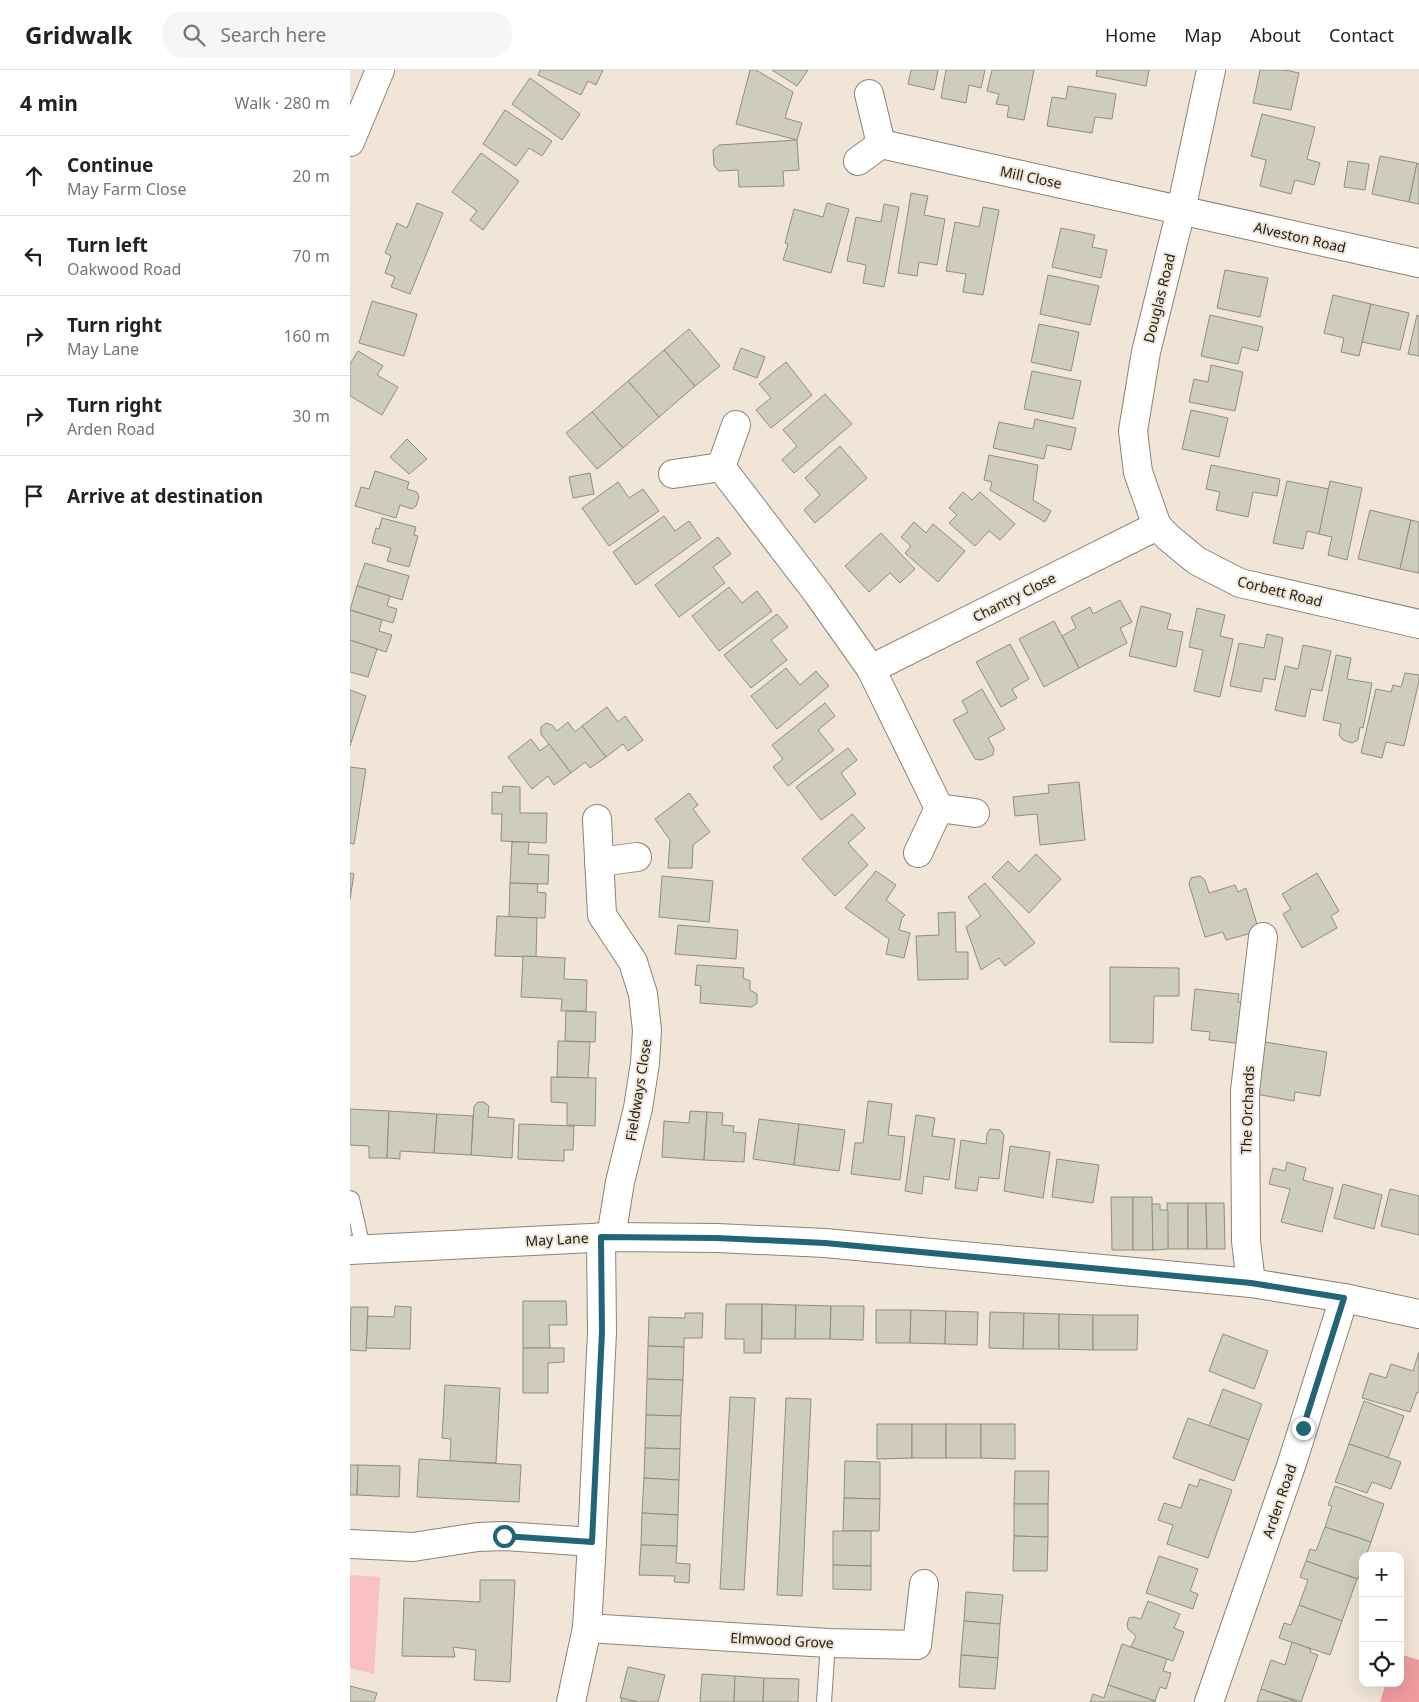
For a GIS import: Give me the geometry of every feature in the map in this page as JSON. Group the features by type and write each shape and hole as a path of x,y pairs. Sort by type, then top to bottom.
{"street":[{"path":"350,142 380,70"},
{"name":"Douglas Road","path":"1158,526 1138,472 1133,431 1146,352 1211,70"},
{"path":"858,161 881,144 869,94"},
{"name":"Mill Close","path":"881,144 1180,210"},
{"name":"Alveston Road","path":"1180,210 1419,263"},
{"path":"721,467 736,425"},
{"path":"673,474 721,467"},
{"path":"721,467 818,594 870,669 939,808"},
{"name":"Corbett Road","path":"1158,526 1169,538 1197,560 1240,584 1419,624"},
{"name":"Chantry Close","path":"870,669 1158,526"},
{"path":"939,808 975,813"},
{"path":"918,853 939,808"},
{"name":"Fieldways Close","path":"571,1702 587,1628 606,1237 638,1108 648,1030 643,994 632,962 602,915 597,819"},
{"path":"599,862 637,857"},
{"name":"The Orchards","path":"1251,1283 1246,1241 1245,1091 1263,937"},
{"name":"May Lane","path":"356,1249 606,1237 717,1238 825,1243 1251,1283 1344,1298 1419,1314"},
{"name":"Arden Road","path":"1209,1702 1292,1463 1344,1298"},
{"path":"350,1544 413,1547 478,1537 504,1536 592,1542"},
{"name":"Elmwood Grove","path":"587,1628 828,1643 917,1645 924,1584"}],"lane":[{"path":"350,1198 352,1199 356,1249"},
{"path":"824,1702 828,1643"}],"shaded area":[{"path":"350,1575 380,1577 374,1674 350,1668"},
{"path":"1404,1655 1419,1660 1419,1702 1380,1702 1385,1687 1404,1687"}],"building":[{"path":"540,70 603,70 596,85 588,81 581,95 538,75"},
{"path":"750,70 756,70 793,92 785,118 802,123 797,140 736,124"},
{"path":"772,70 808,70 797,86"},
{"path":"911,70 938,70 934,90 908,84"},
{"path":"946,70 985,70 981,88 969,85 966,103 941,98"},
{"path":"992,70 1034,70 1024,120 1007,117 1009,106 996,104 999,94 987,91"},
{"path":"1097,70 1149,70 1146,86 1096,76"},
{"path":"1260,70 1285,70 1299,73 1291,110 1253,103"},
{"path":"530,78 580,114 562,140 512,104"},
{"path":"1068,86 1116,94 1112,119 1095,117 1092,133 1047,126 1052,97 1066,99"},
{"path":"505,110 552,141 542,156 529,148 516,166 483,144"},
{"path":"1262,114 1315,127 1307,159 1320,163 1314,185 1295,180 1291,194 1260,186 1266,160 1251,156"},
{"path":"797,140 799,170 783,171 784,186 739,187 738,170 719,171 714,166 713,150 719,145"},
{"path":"481,153 519,181 483,230 470,220 477,211 452,192"},
{"path":"1380,156 1417,163 1409,202 1372,194"},
{"path":"1348,161 1369,164 1365,190 1344,187"},
{"path":"1417,163 1419,164 1419,204 1409,202"},
{"path":"911,193 928,196 924,215 945,219 937,265 919,262 917,276 898,273"},
{"path":"417,203 443,213 410,294 391,287 395,277 385,273 391,256 385,253 397,223 407,228"},
{"path":"827,203 849,209 831,273 783,260 788,244 785,243 794,209 823,217"},
{"path":"884,204 899,207 884,287 863,283 866,265 847,261 856,217 881,222"},
{"path":"983,207 999,210 983,295 963,292 966,274 946,271 955,222 979,227"},
{"path":"1061,228 1095,235 1092,247 1107,250 1101,278 1052,267"},
{"path":"1225,270 1268,278 1260,317 1217,308"},
{"path":"1048,275 1099,286 1090,325 1040,314"},
{"path":"1333,295 1371,304 1359,356 1341,352 1344,338 1324,333"},
{"path":"372,301 417,314 404,356 359,343"},
{"path":"1371,304 1409,313 1400,350 1362,342"},
{"path":"1210,315 1263,327 1258,351 1242,347 1238,364 1201,356"},
{"path":"1417,315 1419,316 1419,356 1408,354"},
{"path":"1039,324 1079,332 1071,371 1031,362"},
{"path":"689,329 720,366 695,386 664,350"},
{"path":"741,348 765,357 757,378 733,369"},
{"path":"664,350 695,386 659,417 628,381"},
{"path":"358,351 383,366 377,375 398,387 382,415 350,396 350,364"},
{"path":"786,362 812,395 771,428 756,410 771,398 759,384"},
{"path":"1211,365 1243,372 1235,411 1189,402 1194,379 1208,382"},
{"path":"1032,371 1081,381 1073,419 1024,409"},
{"path":"628,381 659,417 623,448 592,412"},
{"path":"825,394 852,424 794,473 782,460 797,446 783,430"},
{"path":"1191,410 1228,418 1219,457 1182,449"},
{"path":"592,412 623,448 597,469 566,433"},
{"path":"1035,419 1076,428 1071,450 1047,445 1044,459 993,448 999,422 1033,429"},
{"path":"407,439 427,459 409,474 390,457"},
{"path":"840,446 867,478 815,523 804,510 820,495 805,478"},
{"path":"989,455 1038,465 1033,500 1051,511 1045,522 990,490 992,482 984,480"},
{"path":"1211,465 1280,479 1277,496 1253,492 1248,517 1216,510 1220,492 1206,489"},
{"path":"375,471 409,482 407,489 417,492 419,497 416,506 412,509 400,505 396,518 355,506 361,487 369,489"},
{"path":"590,473 594,494 573,498 569,477"},
{"path":"1287,481 1329,489 1319,534 1307,531 1303,549 1273,543"},
{"path":"1330,481 1362,488 1347,560 1328,555 1332,537 1319,534"},
{"path":"618,482 629,498 643,489 659,511 609,546 582,508"},
{"path":"963,492 972,500 980,492 1015,524 1000,540 989,531 975,546 949,523 957,515 949,508"},
{"path":"1370,510 1411,520 1400,569 1358,559"},
{"path":"664,516 675,531 689,521 701,538 636,585 613,552"},
{"path":"382,518 416,527 414,535 418,536 409,567 387,561 391,548 372,543 376,528 379,529"},
{"path":"1411,520 1419,522 1419,573 1400,569"},
{"path":"914,522 926,533 933,524 965,551 938,582 905,553 911,546 901,537"},
{"path":"881,533 915,569 900,583 890,573 869,592 845,566"},
{"path":"718,537 731,554 713,567 725,583 679,617 655,585"},
{"path":"365,563 409,576 402,600 357,586"},
{"path":"357,586 390,596 387,606 397,609 393,623 350,610"},
{"path":"729,587 742,603 757,591 772,611 719,651 692,616"},
{"path":"1120,600 1132,622 1120,628 1127,643 1079,668 1062,636 1076,628 1071,617 1090,607 1093,614"},
{"path":"1141,606 1171,614 1167,629 1183,632 1176,667 1129,656"},
{"path":"1197,608 1225,615 1220,636 1233,639 1220,697 1194,691 1203,650 1189,647"},
{"path":"350,610 382,620 379,631 392,635 386,652 350,640"},
{"path":"777,614 788,627 771,640 787,660 751,688 724,655"},
{"path":"1054,621 1079,668 1044,687 1019,639"},
{"path":"1267,634 1283,638 1275,680 1264,678 1261,692 1230,686 1239,643 1264,648"},
{"path":"350,640 377,649 368,677 350,672"},
{"path":"1010,644 1029,679 1012,689 1017,698 1001,707 976,662"},
{"path":"1303,645 1331,651 1322,691 1311,689 1305,717 1275,710 1285,666 1298,669"},
{"path":"1336,655 1351,658 1347,679 1372,683 1363,728 1360,727 1358,740 1352,743 1343,740 1339,735 1341,724 1323,720"},
{"path":"786,668 800,685 816,671 829,686 777,729 751,696"},
{"path":"1405,673 1419,675 1419,681 1404,746 1386,742 1382,758 1361,753 1376,689 1391,692 1393,685 1401,687"},
{"path":"982,689 1005,729 988,738 994,749 993,755 981,760 975,759 953,720 968,712 962,701"},
{"path":"350,690 366,696 350,746"},
{"path":"825,703 835,716 818,730 834,750 788,786 773,767 783,759 772,745"},
{"path":"607,707 618,722 625,716 643,740 628,751 623,744 606,757 582,726"},
{"path":"568,722 575,732 582,726 606,757 590,768 585,762 571,773 541,734 541,727 546,723 552,725 557,731"},
{"path":"531,739 540,751 549,744 571,773 554,785 548,776 532,789 508,757"},
{"path":"848,748 857,760 841,773 856,794 821,820 796,787"},
{"path":"350,767 366,769 354,844 350,843"},
{"path":"1079,782 1085,840 1040,845 1037,814 1015,816 1013,797 1049,793 1048,785"},
{"path":"503,786 520,787 520,813 547,813 546,843 501,841 502,814 492,814 492,792 502,793"},
{"path":"689,793 698,805 693,809 710,832 693,845 692,868 668,868 670,840 655,819"},
{"path":"852,814 865,828 848,843 868,865 835,896 802,859"},
{"path":"512,842 529,842 528,854 549,855 548,884 510,883"},
{"path":"1036,854 1061,879 1029,913 992,877 1008,861 1019,872"},
{"path":"876,871 896,885 886,900 905,915 902,918 899,930 910,933 904,958 886,954 889,939 845,908"},
{"path":"350,873 354,874 350,899"},
{"path":"1317,873 1339,911 1331,916 1337,928 1302,948 1283,914 1291,909 1282,894"},
{"path":"662,876 713,881 709,922 659,917"},
{"path":"1200,876 1205,880 1209,893 1235,885 1238,892 1246,888 1259,931 1226,940 1223,932 1205,937 1189,884 1191,878"},
{"path":"510,883 538,884 537,892 546,893 545,918 509,917"},
{"path":"985,883 1035,943 1005,966 999,958 981,970 966,927 981,916 968,897"},
{"path":"955,912 956,952 968,952 968,979 918,980 916,936 939,935 938,913"},
{"path":"497,916 537,918 536,957 495,956"},
{"path":"678,925 738,930 736,959 675,954"},
{"path":"523,956 565,958 564,979 587,980 586,1011 561,1011 562,999 521,997"},
{"path":"697,965 744,968 743,978 750,981 750,990 757,994 757,1003 752,1007 700,1003 701,986 695,985"},
{"path":"1110,967 1179,968 1179,996 1154,996 1153,1043 1110,1042"},
{"path":"1195,989 1239,994 1238,1002 1248,1003 1244,1044 1209,1040 1210,1032 1191,1030"},
{"path":"566,1011 596,1012 595,1042 565,1041"},
{"path":"558,1041 590,1042 588,1078 557,1077"},
{"path":"1265,1042 1327,1052 1320,1096 1295,1092 1294,1101 1256,1094"},
{"path":"551,1077 596,1078 595,1126 567,1125 567,1103 551,1102"},
{"path":"868,1101 892,1104 888,1135 905,1137 900,1180 851,1174 855,1143 863,1143"},
{"path":"478,1102 484,1102 489,1106 488,1117 514,1119 512,1158 471,1155 474,1106"},
{"path":"350,1109 389,1111 387,1158 369,1158 369,1146 350,1145"},
{"path":"389,1111 437,1114 434,1153 400,1151 400,1159 387,1158"},
{"path":"690,1111 707,1112 704,1160 662,1157 664,1121 689,1123"},
{"path":"707,1112 723,1113 722,1125 734,1126 733,1132 746,1133 744,1162 704,1160"},
{"path":"437,1114 473,1116 471,1155 434,1153"},
{"path":"916,1115 935,1118 932,1136 955,1139 949,1180 924,1176 922,1194 905,1191"},
{"path":"759,1119 799,1124 794,1165 753,1159"},
{"path":"519,1124 574,1126 573,1150 564,1150 564,1161 518,1159"},
{"path":"799,1124 845,1130 839,1171 794,1165"},
{"path":"990,1129 1000,1130 1004,1135 999,1179 979,1177 977,1191 955,1188 961,1140 986,1144 987,1134"},
{"path":"1010,1146 1050,1152 1043,1198 1004,1191"},
{"path":"1057,1159 1099,1165 1093,1203 1052,1197"},
{"path":"1287,1162 1306,1168 1303,1180 1333,1188 1322,1232 1281,1222 1290,1189 1269,1184 1273,1168 1285,1171"},
{"path":"1343,1184 1382,1195 1374,1229 1334,1218"},
{"path":"1390,1189 1419,1196 1419,1235 1381,1226"},
{"path":"1111,1197 1133,1197 1133,1250 1112,1250"},
{"path":"1133,1197 1152,1197 1153,1250 1133,1250"},
{"path":"1167,1203 1188,1203 1188,1249 1168,1249"},
{"path":"1188,1203 1206,1203 1207,1249 1188,1249"},
{"path":"1206,1203 1224,1203 1225,1249 1207,1249"},
{"path":"1152,1204 1160,1204 1160,1210 1168,1210 1168,1249 1153,1250"},
{"path":"523,1301 566,1301 567,1325 549,1325 550,1348 523,1348"},
{"path":"726,1304 762,1304 761,1353 744,1353 744,1339 725,1339"},
{"path":"762,1304 796,1305 795,1339 762,1339"},
{"path":"796,1305 831,1306 830,1339 795,1339"},
{"path":"395,1306 411,1307 410,1349 366,1348 368,1316 394,1317"},
{"path":"831,1306 864,1306 863,1340 830,1339"},
{"path":"351,1307 368,1307 366,1351 350,1350"},
{"path":"876,1310 911,1310 910,1343 876,1343"},
{"path":"911,1310 946,1311 945,1344 910,1343"},
{"path":"946,1311 978,1312 977,1345 945,1344"},
{"path":"990,1312 1024,1313 1023,1349 989,1348"},
{"path":"685,1313 703,1313 702,1338 684,1338 684,1347 648,1346 649,1317 685,1318"},
{"path":"1024,1313 1059,1314 1059,1349 1023,1349"},
{"path":"1059,1314 1093,1315 1093,1350 1059,1349"},
{"path":"1093,1315 1138,1315 1137,1350 1093,1350"},
{"path":"1223,1334 1268,1351 1254,1389 1209,1371"},
{"path":"648,1346 684,1347 683,1380 647,1379"},
{"path":"523,1348 564,1348 564,1362 548,1363 548,1393 523,1393"},
{"path":"1419,1352 1419,1393 1417,1392 1410,1412 1362,1398 1370,1373 1386,1378 1391,1364 1413,1371"},
{"path":"647,1379 683,1380 681,1416 646,1415"},
{"path":"445,1385 500,1388 496,1463 450,1461 451,1439 442,1438"},
{"path":"1223,1389 1262,1404 1249,1440 1209,1426"},
{"path":"730,1397 755,1398 744,1590 720,1589"},
{"path":"786,1398 811,1399 802,1596 777,1595"},
{"path":"1364,1401 1404,1416 1388,1458 1349,1444"},
{"path":"646,1415 681,1416 680,1449 645,1448"},
{"path":"1188,1418 1249,1440 1234,1481 1173,1458"},
{"path":"877,1424 912,1424 912,1458 877,1459"},
{"path":"912,1424 946,1424 946,1458 912,1458"},
{"path":"946,1424 981,1424 981,1458 946,1458"},
{"path":"981,1424 1015,1424 1015,1459 981,1458"},
{"path":"1349,1444 1401,1462 1391,1489 1372,1482 1367,1493 1335,1482"},
{"path":"645,1448 680,1449 679,1480 644,1478"},
{"path":"419,1459 521,1465 519,1502 417,1497"},
{"path":"845,1461 880,1462 880,1499 844,1498"},
{"path":"350,1465 358,1465 357,1495 350,1495"},
{"path":"358,1465 400,1466 399,1497 357,1495"},
{"path":"1015,1471 1049,1471 1048,1504 1014,1504"},
{"path":"644,1478 679,1480 678,1515 642,1513"},
{"path":"1200,1479 1232,1490 1208,1558 1167,1544 1173,1525 1158,1520 1164,1503 1181,1508 1189,1484 1197,1487"},
{"path":"1335,1486 1384,1504 1371,1542 1325,1527 1332,1506 1328,1505"},
{"path":"844,1498 880,1499 879,1531 843,1531"},
{"path":"1014,1504 1048,1504 1048,1537 1014,1536"},
{"path":"642,1513 678,1515 677,1546 641,1545"},
{"path":"1325,1527 1371,1542 1367,1552 1359,1552 1358,1579 1306,1561 1310,1549 1316,1551"},
{"path":"833,1531 871,1531 871,1566 833,1565"},
{"path":"1014,1536 1048,1537 1047,1571 1013,1571"},
{"path":"641,1545 677,1546 676,1563 690,1564 689,1583 674,1582 675,1576 639,1575"},
{"path":"1159,1556 1198,1569 1190,1591 1198,1594 1193,1609 1146,1593"},
{"path":"1306,1561 1357,1579 1342,1621 1299,1605 1308,1580 1300,1577"},
{"path":"833,1565 871,1566 871,1590 833,1589"},
{"path":"480,1580 515,1580 510,1682 474,1680 476,1650 453,1647 455,1657 402,1656 404,1598 480,1602"},
{"path":"966,1592 1003,1595 1000,1624 964,1621"},
{"path":"1148,1601 1180,1614 1174,1628 1184,1632 1173,1661 1131,1647 1136,1636 1128,1629 1129,1618 1141,1619"},
{"path":"1299,1605 1342,1621 1330,1655 1279,1638 1284,1623 1291,1625"},
{"path":"964,1621 1000,1624 998,1658 961,1655"},
{"path":"1292,1642 1311,1649 1310,1652 1318,1655 1301,1702 1261,1689 1271,1660 1285,1665"},
{"path":"1122,1644 1167,1659 1163,1671 1171,1673 1166,1689 1160,1687 1155,1701 1108,1685"},
{"path":"961,1655 998,1658 995,1689 959,1687"},
{"path":"628,1667 665,1675 658,1702 638,1702 620,1698"},
{"path":"702,1674 735,1676 734,1702 700,1702"},
{"path":"735,1676 764,1678 763,1702 734,1702"},
{"path":"764,1678 799,1679 798,1702 763,1702"},
{"path":"1108,1685 1155,1702 1090,1702 1093,1694 1104,1698"},
{"path":"350,1686 377,1693 374,1702 350,1702"},
{"path":"1261,1689 1297,1702 1257,1702"},
{"path":"622,1698 638,1702 621,1702"}],"route":[{"path":"504,1536 592,1542 602,1332 601,1237 717,1238 825,1243 1148,1272 1251,1283 1344,1298 1303,1428"}]}
